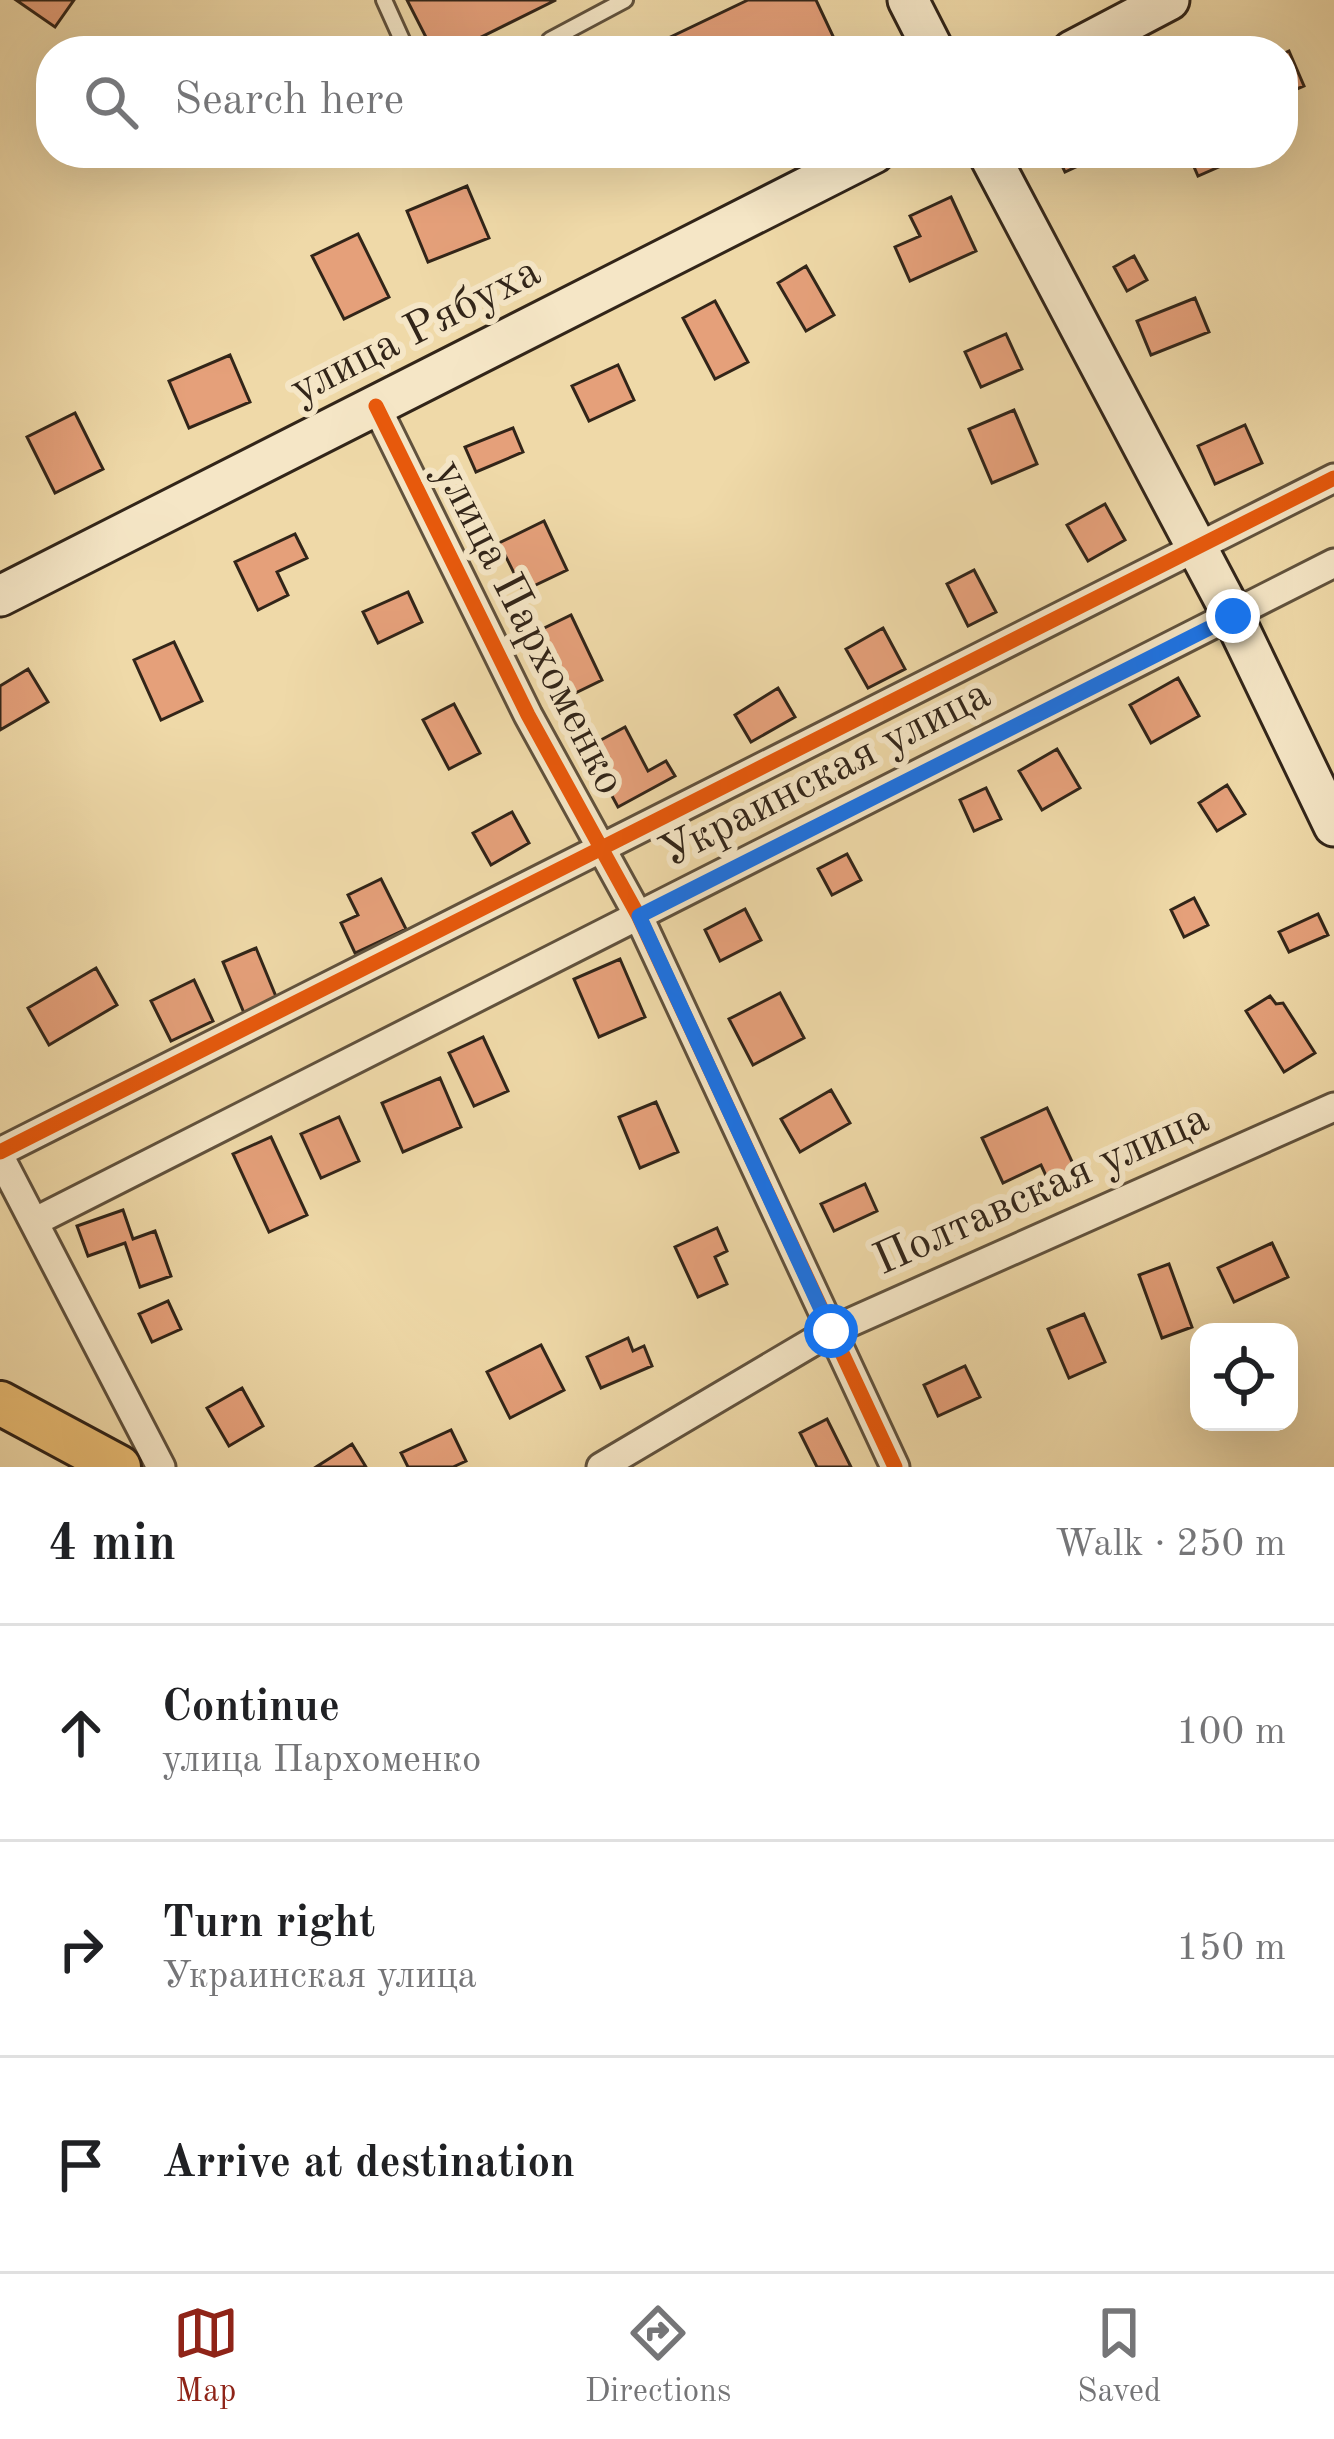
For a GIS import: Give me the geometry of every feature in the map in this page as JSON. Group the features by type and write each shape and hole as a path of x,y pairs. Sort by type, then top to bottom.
{"main road":[{"path":"908,0 926,36"},
{"path":"1101,36 1169,0"},
{"name":"улица Рябуха","path":"0,596 844,168"},
{"path":"996,168 1233,616 1334,826"},
{"path":"0,1403 119,1467"}],"street":[{"name":"улица Пархоменко","path":"376,406 528,715 639,916 895,1467"},
{"path":"161,1467 0,1155 1334,478"},
{"name":"Украинская улица","path":"34,1222 1334,563"},
{"name":"Полтавская улица","path":"601,1467 831,1331 1334,1107"}],"lane":[{"path":"384,0 400,36"},
{"path":"558,36 625,0"}],"building":[{"path":"16,0 74,0 55,27"},
{"path":"407,0 556,0 483,36 425,36"},
{"path":"748,0 816,0 833,36 673,36"},
{"path":"467,186 489,238 428,262 407,211"},
{"path":"951,197 976,251 910,281 895,247 920,236 910,216"},
{"path":"358,234 389,297 344,319 312,256"},
{"path":"1134,256 1147,280 1127,291 1114,267"},
{"path":"806,266 834,315 806,331 778,283"},
{"path":"1195,298 1209,332 1151,355 1137,321"},
{"path":"715,301 748,362 715,379 683,318"},
{"path":"1006,334 1022,369 981,387 965,352"},
{"path":"230,355 250,402 189,428 169,381"},
{"path":"618,365 634,400 589,421 572,386"},
{"path":"1014,410 1037,464 992,483 969,429"},
{"path":"75,413 103,469 55,493 27,437"},
{"path":"1245,425 1262,463 1215,484 1198,446"},
{"path":"513,428 523,452 476,472 465,447"},
{"path":"1105,504 1125,540 1088,561 1067,525"},
{"path":"544,521 567,570 523,591 499,543"},
{"path":"295,534 307,558 277,572 288,595 258,610 235,562"},
{"path":"974,570 996,612 968,626 947,584"},
{"path":"408,592 422,622 378,643 363,612"},
{"path":"571,615 602,680 561,700 530,635"},
{"path":"883,628 905,669 868,688 846,649"},
{"path":"174,642 202,701 161,720 134,660"},
{"path":"28,669 48,702 0,730 0,686"},
{"path":"1178,678 1199,716 1151,743 1130,705"},
{"path":"778,688 795,717 751,742 735,715"},
{"path":"454,704 480,753 449,769 423,720"},
{"path":"625,727 648,771 666,761 675,776 618,807 586,748"},
{"path":"1057,749 1080,788 1042,810 1019,771"},
{"path":"1227,785 1245,814 1217,831 1199,803"},
{"path":"986,788 1001,819 974,831 960,800"},
{"path":"512,812 529,843 491,865 473,833"},
{"path":"847,854 861,880 832,895 818,869"},
{"path":"381,879 406,929 355,953 341,923 358,915 348,895"},
{"path":"1194,898 1208,925 1184,937 1171,910"},
{"path":"745,909 761,940 720,961 705,930"},
{"path":"1318,914 1328,935 1289,952 1279,932"},
{"path":"256,948 277,999 244,1013 223,962"},
{"path":"620,959 645,1017 599,1037 574,979"},
{"path":"96,968 117,1005 49,1045 28,1008"},
{"path":"194,980 213,1021 171,1041 151,1001"},
{"path":"780,993 804,1038 753,1065 729,1019"},
{"path":"1270,996 1276,1004 1283,1003 1315,1053 1284,1072 1246,1011"},
{"path":"483,1037 508,1091 474,1106 449,1053"},
{"path":"440,1078 461,1127 403,1152 382,1103"},
{"path":"831,1090 850,1123 800,1152 781,1119"},
{"path":"656,1102 678,1152 640,1168 619,1117"},
{"path":"1047,1108 1075,1168 1048,1180 1041,1165 1003,1183 982,1138"},
{"path":"339,1117 359,1161 321,1178 301,1134"},
{"path":"271,1137 307,1215 269,1232 233,1154"},
{"path":"865,1184 877,1211 834,1231 821,1204"},
{"path":"123,1210 133,1239 155,1231 171,1276 140,1287 125,1243 88,1256 77,1226"},
{"path":"717,1228 727,1251 715,1257 727,1284 698,1297 675,1247"},
{"path":"1272,1243 1288,1277 1234,1302 1218,1268"},
{"path":"1169,1264 1190,1328 1162,1338 1139,1275"},
{"path":"168,1301 181,1329 152,1342 139,1314"},
{"path":"1084,1314 1105,1362 1069,1378 1048,1329"},
{"path":"628,1338 633,1351 644,1346 652,1366 601,1388 587,1357"},
{"path":"541,1345 564,1390 510,1418 487,1372"},
{"path":"965,1366 980,1397 938,1416 924,1385"},
{"path":"242,1388 263,1426 229,1446 207,1408"},
{"path":"827,1419 851,1467 817,1467 800,1433"},
{"path":"451,1430 466,1461 453,1467 408,1467 401,1453"},
{"path":"352,1444 366,1467 316,1467"}],"cycle path":[{"path":"376,406 528,715 639,917 895,1467"},
{"path":"0,1152 1334,478"}],"route":[{"path":"831,1331 639,916 1233,616"}]}
